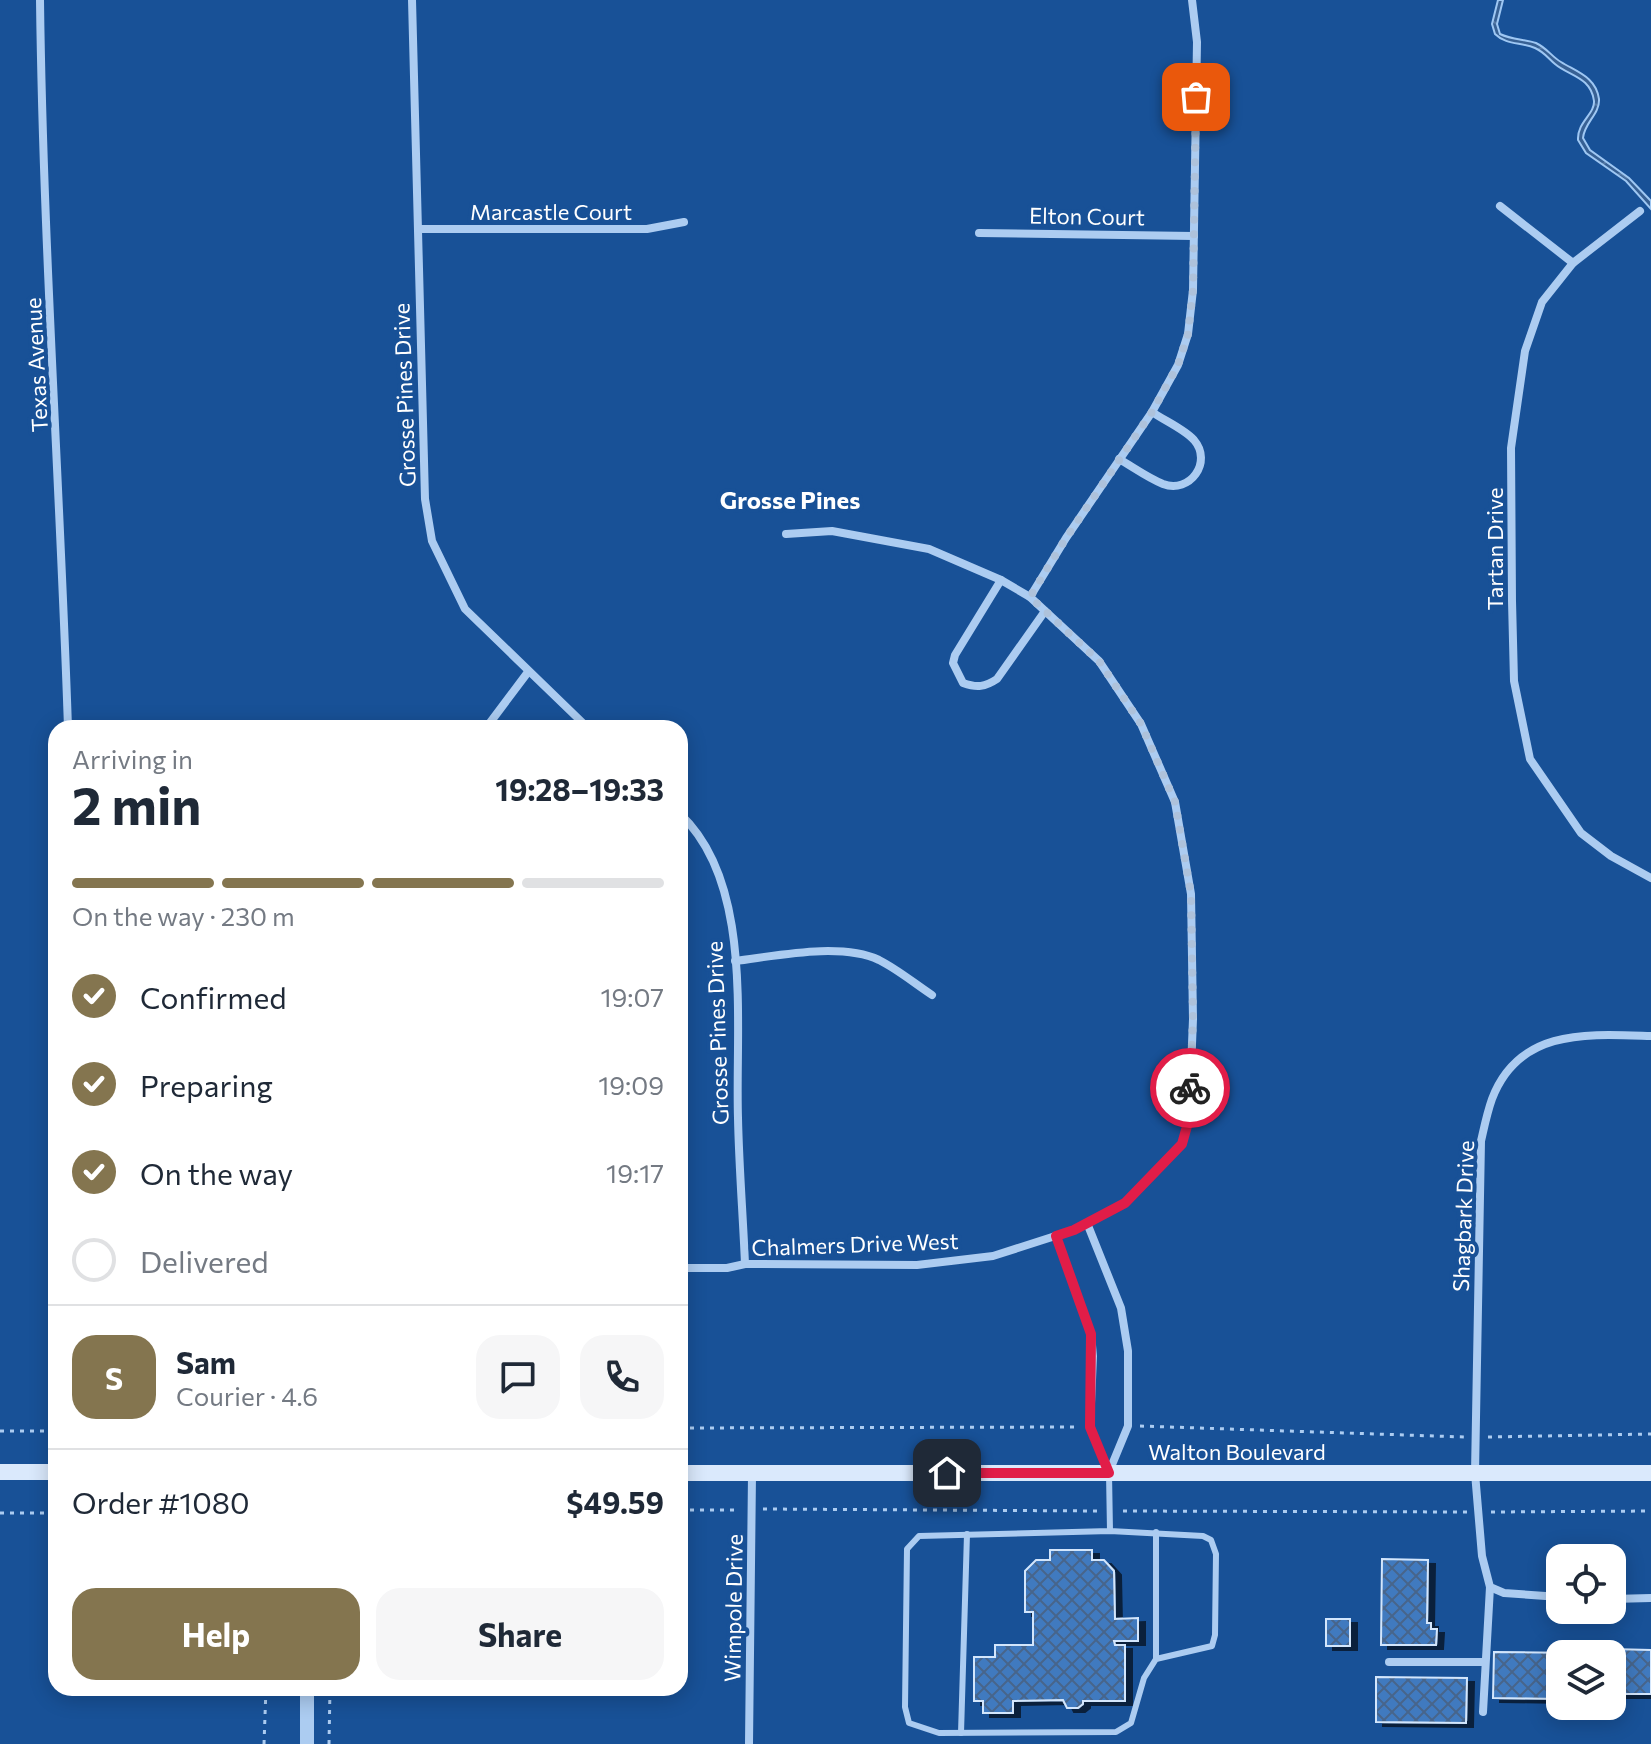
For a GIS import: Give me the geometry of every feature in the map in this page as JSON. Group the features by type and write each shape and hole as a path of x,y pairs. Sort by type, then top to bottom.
{"main road":[{"path":"0,1472 48,1472"},
{"name":"Walton Boulevard","path":"688,1473 1651,1473"}],"street":[{"name":"Texas Avenue","path":"40,0 42,115 68,720"},
{"name":"Grosse Pines Drive","path":"412,0 425,499 432,541 465,609 579,720"},
{"path":"1030,597 1152,412 1178,365 1188,334 1193,290 1197,42 1192,0"},
{"path":"1500,206 1573,263"},
{"name":"Tartan Drive","path":"1640,211 1573,263 1542,302 1525,351 1511,448 1514,681 1530,759 1563,809 1581,833 1611,856 1651,878"},
{"name":"Marcastle Court","path":"418,229 647,229 684,222"},
{"name":"Elton Court","path":"979,233 1194,236"},
{"path":"1119,459 1164,485 1179,487 1193,479 1200,465 1200,450 1193,438 1152,412"},
{"name":"Chalmers Drive West","path":"688,1268 727,1268 745,1264 917,1265 993,1256 1074,1230 1125,1203 1182,1144 1189,1119 1193,1019 1191,894 1175,802 1141,724 1099,661 1030,597 1001,580 929,549 832,531 786,534"},
{"path":"1001,580 955,655 953,663 963,683 974,687 986,686 997,679 1045,611"},
{"path":"492,720 528,672"},
{"name":"Grosse Pines Drive","path":"688,821 720,877 733,937 745,1264"},
{"path":"735,961 814,952 853,953 878,960 932,995"},
{"name":"Shagbark Drive","path":"1483,1712 1490,1587 1482,1556 1475,1473 1481,1141 1492,1098 1508,1069 1528,1052 1549,1042 1574,1036 1651,1036"},
{"path":"1087,1223 1121,1308 1128,1351 1128,1426 1109,1473"},
{"path":"1056,1236 1091,1334 1090,1427 1109,1473"},
{"name":"Wimpole Drive","path":"749,1744 752,1473"},
{"path":"1490,1587 1504,1593 1546,1596"},
{"path":"1626,1599 1651,1598"},
{"path":"1389,1662 1485,1662"},
{"path":"307,1696 307,1744"}],"lane":[{"path":"1109,1473 1110,1531"},
{"path":"1156,1532 1156,1659 1144,1678 1131,1723 1116,1732 939,1733 909,1723 905,1707 907,1549 919,1536 1110,1531 1156,1532 1203,1536 1211,1540 1216,1554 1215,1635 1212,1646 1156,1659"},
{"path":"961,1733 967,1534"}],"path":[{"path":"1128,1426 1476,1437 1651,1434"},
{"path":"688,1428 1090,1427"},
{"path":"0,1431 48,1431"},
{"path":"688,1510 1651,1511"},
{"path":"0,1513 48,1513"},
{"path":"264,1744 266,1696"},
{"path":"329,1744 330,1696"}],"water":[{"path":"1498,0 1503,0 1497,24 1500,34 1540,45 1594,85 1599,104 1583,138 1590,150 1629,178 1651,201 1651,209 1626,181 1586,153 1578,140 1580,128 1594,106 1589,87 1538,50 1504,40 1495,34 1492,24"}],"building":[{"path":"1050,1550 1092,1550 1092,1560 1104,1560 1114,1571 1115,1619 1138,1618 1138,1641 1114,1641 1115,1645 1125,1645 1125,1701 1083,1701 1078,1708 1067,1708 1063,1700 1013,1701 1013,1713 983,1713 983,1701 974,1701 974,1657 995,1657 995,1645 1033,1645 1033,1612 1025,1612 1025,1571 1036,1560 1050,1560"},
{"path":"1382,1559 1428,1560 1427,1623 1431,1623 1431,1629 1437,1629 1436,1645 1381,1645"},
{"path":"1326,1619 1350,1619 1350,1646 1326,1646"},
{"path":"1626,1649 1651,1650 1651,1694 1626,1694"},
{"path":"1494,1652 1546,1653 1546,1699 1493,1698"},
{"path":"1376,1677 1467,1678 1466,1723 1376,1722"}],"way so far":[{"path":"1190,1088 1193,1019 1191,894 1175,802 1141,724 1099,661 1030,597 1066,538 1152,412 1178,365 1188,334 1193,290 1196,97"}],"district":[{"name":"Grosse Pines","path":"790,499"}],"route":[{"path":"947,1473 1109,1473 1090,1427 1091,1334 1056,1236 1125,1203 1159,1170 1182,1144 1189,1119 1190,1088"}]}
